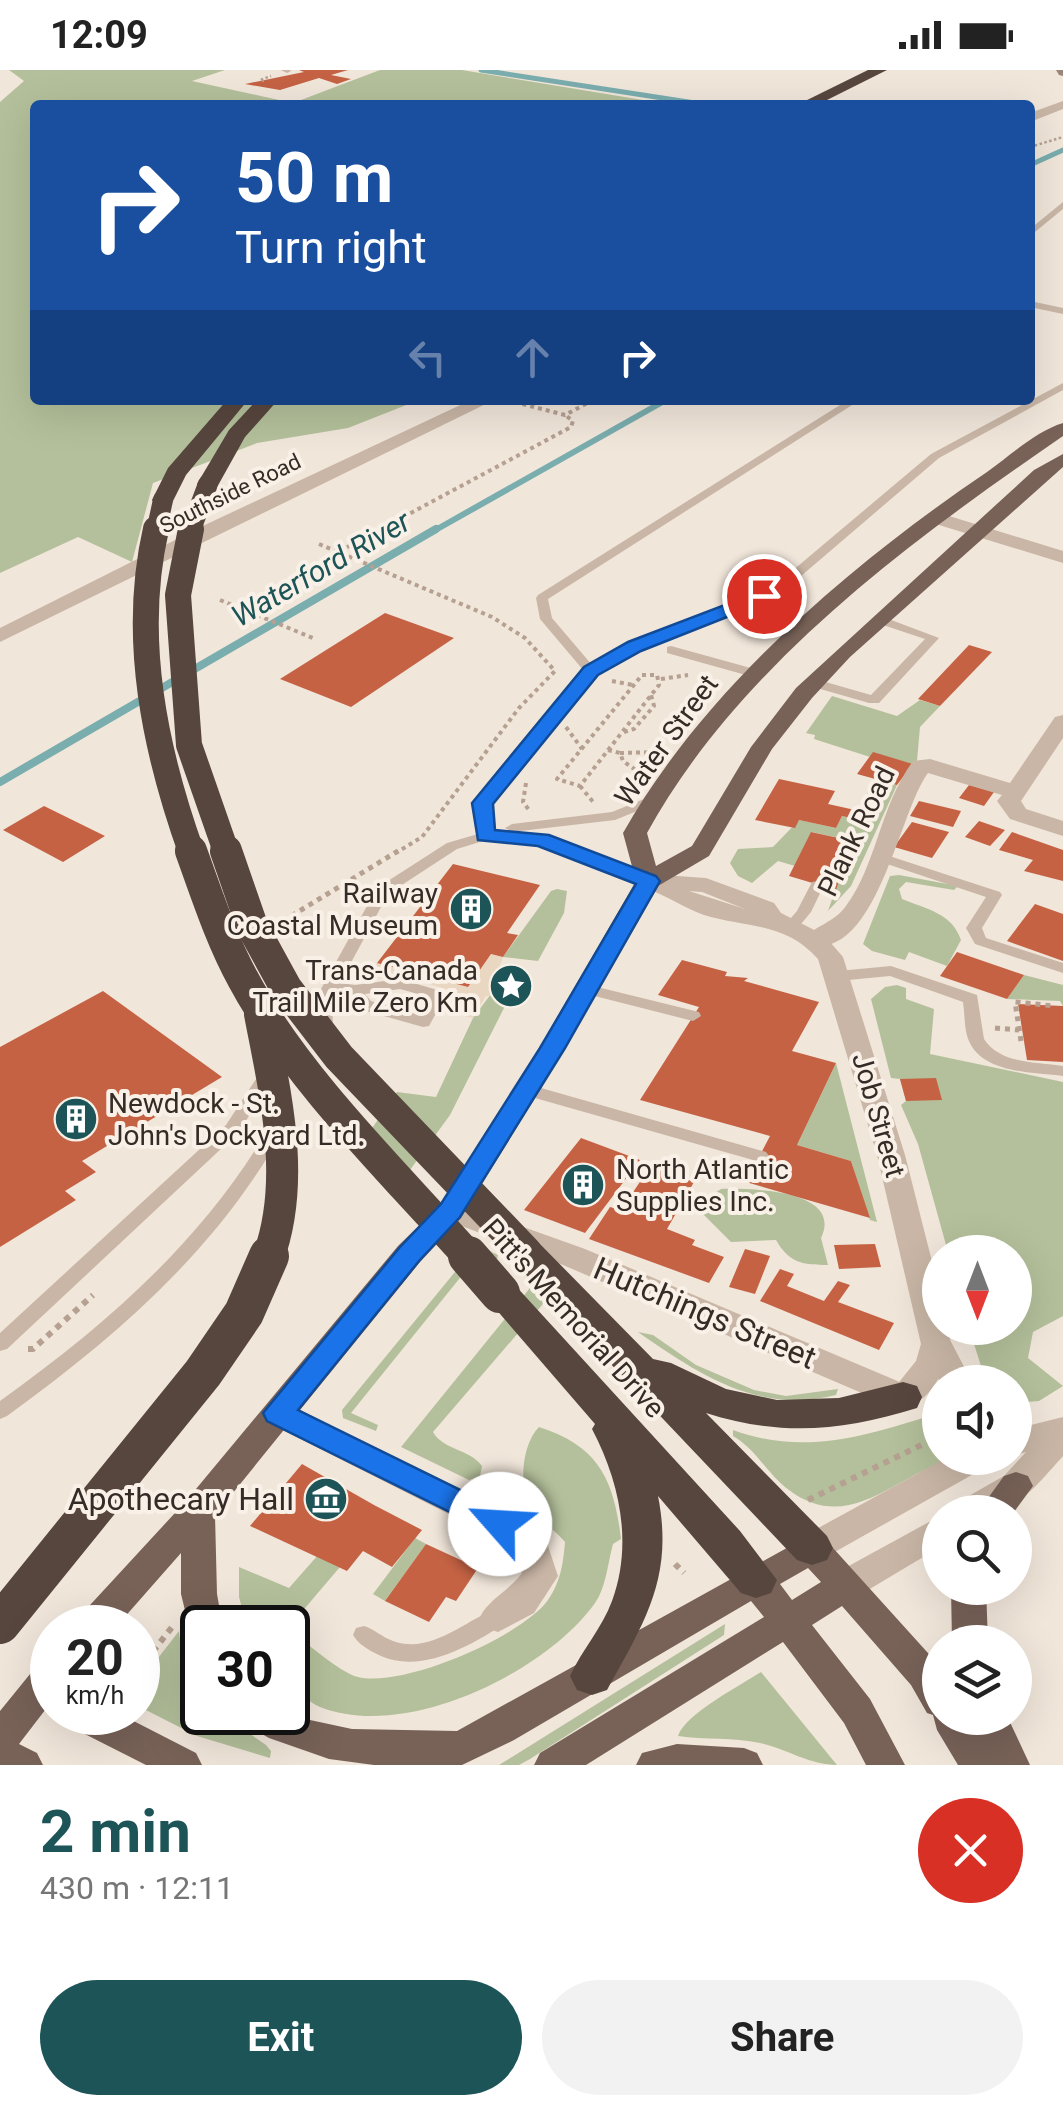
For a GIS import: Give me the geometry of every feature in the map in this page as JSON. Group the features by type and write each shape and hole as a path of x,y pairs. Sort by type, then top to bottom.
{"highway":[{"path":"818,100 885,74"},
{"path":"840,100 885,74"},
{"name":"Pitt's Memorial Drive","path":"234,405 176,474 162,500 147,580 146,642 153,709 169,792 217,924 259,1006 342,1112 590,1398 673,1482 756,1580"},
{"name":"Pitt's Memorial Drive","path":"263,405 236,434 208,484 189,536 178,594 190,745 212,820 252,926 286,988 339,1057 812,1548"},
{"path":"0,1624 201,1376 235,1330 255,1292 272,1250 280,1209 276,1093 259,1006"},
{"path":"621,1350 686,1390 762,1415 821,1418 866,1411 903,1398"},
{"path":"590,1398 622,1444 645,1546 634,1600 592,1676"}],"main road":[{"name":"Water Street","path":"648,881 635,833 650,788 754,673 933,517 1063,428"},
{"path":"113,1605 198,1510 409,1254 451,1211 527,1090 648,881 702,851 762,748 815,683 878,620 1040,474 1063,459"},
{"path":"1009,1495 1016,1486"},
{"path":"196,1605 198,1510"},
{"path":"424,1765 592,1676 812,1548 922,1672"},
{"path":"756,1580 857,1710 886,1765"},
{"path":"553,1765 846,1585"},
{"path":"0,1738 30,1707"},
{"path":"123,1735 182,1765"},
{"path":"300,1735 335,1746 394,1749 468,1745"},
{"path":"960,1735 979,1765"},
{"path":"997,1735 1010,1765"},
{"path":"0,1754 24,1765"},
{"path":"655,1765 677,1761 744,1765"}],"street":[{"path":"1035,116 1063,105"},
{"name":"Southside Road","path":"0,636 214,528 474,405"},
{"path":"933,517 1063,557"},
{"path":"1063,722 1008,801 1018,814 1063,829"},
{"name":"Plank Road","path":"793,928 842,926 880,857 907,786 921,766 1014,791"},
{"path":"648,881 694,905 740,919 793,928"},
{"name":"Job Street","path":"793,928 830,957 838,976 891,1156 922,1283"},
{"name":"Hutchings Street","path":"451,1211 574,1258 903,1398"},
{"path":"903,1398 930,1366 937,1345"},
{"path":"278,1413 500,1524 534,1550 540,1576 521,1602 498,1617"},
{"path":"1032,1436 1063,1432"},
{"path":"1000,1495 1016,1486 1063,1432"},
{"path":"812,1548 943,1475"},
{"path":"846,1585 922,1541"}],"lane":[{"path":"1035,229 1063,205"},
{"path":"1035,305 1063,311"},
{"path":"1035,401 1063,386"},
{"path":"591,671 546,619 542,598 847,405"},
{"path":"485,836 482,803 591,671 634,646 783,585 935,456 1028,405"},
{"path":"815,683 874,700 933,638 878,620"},
{"path":"671,650 754,673"},
{"path":"0,1411 56,1372 185,1253 265,1151 327,1027 328,992 382,891 452,846 510,828 614,816 650,788"},
{"path":"485,836 541,840 648,881"},
{"path":"880,857 995,895 974,928 980,941 1063,968"},
{"path":"793,928 817,885"},
{"path":"838,976 891,970 971,999 977,1043 984,1052 1013,1063 1063,1070"},
{"path":"586,989 693,1016"},
{"path":"0,1344 232,1129 263,1083 294,1016 307,1003 328,992 355,990"},
{"path":"527,1090 760,1156"},
{"path":"364,1635 394,1651 422,1650 451,1643 498,1617"}],"path":[{"path":"1035,146 1063,136"},
{"path":"340,552 571,427 573,421 565,415 526,405"},
{"path":"565,415 584,405"},
{"path":"269,930 422,836 519,708 555,671 515,631 472,607 318,544"},
{"path":"413,583 423,577"},
{"path":"220,600 313,638"},
{"path":"638,669 661,680 688,675"},
{"path":"612,674 605,680 634,686"},
{"path":"576,810 596,806 580,786 557,779 648,674"},
{"path":"580,786 661,680"},
{"path":"556,739 575,714"},
{"path":"566,726 582,749"},
{"path":"608,750 664,752"},
{"path":"620,753 650,788"},
{"path":"527,779 524,802 539,814"},
{"path":"1021,1041 1014,1002 1054,1006"},
{"path":"806,1501 922,1445"},
{"path":"680,1569 698,1560"},
{"path":"160,1651 180,1633"}],"green space":[{"path":"9,70 225,70 192,81 279,100 30,100 30,405 406,405 348,428 257,443 153,483 132,562 78,537 0,573 0,102 24,81"},
{"path":"380,70 462,70 643,100 301,100"},
{"path":"832,696 897,716 920,700 940,706 920,727 917,761 913,764 873,753 870,757 806,733"},
{"path":"876,779 897,785 851,886 828,911 852,841 812,832 795,866 778,861 752,883 738,876 730,863 738,849 773,847 799,820 836,828 842,816 869,822 874,805 865,797"},
{"path":"890,876 958,886 954,890 906,882 899,889 902,899 937,913 957,931 961,940 947,966 909,952 905,960 872,951 863,944"},
{"path":"551,891 567,891 564,913 538,961 503,957"},
{"path":"1024,975 1063,985 1063,1006 1060,1001 1007,999"},
{"path":"885,987 906,988 906,999 934,1009 930,1054 1063,1082 1063,1316 1033,1332 1032,1337 1032,1235 943,1235 918,1144 901,1105 906,1101 900,1079 891,1078 871,999"},
{"path":"491,994 506,1004 450,1115 391,1196 355,1153 397,1092 436,1097 473,1018"},
{"path":"836,1063 877,1222 870,1220 851,1161 797,1145"},
{"path":"721,1189 772,1191 807,1201 819,1210 825,1222 821,1238 828,1265 798,1261 786,1254 776,1240 731,1242 701,1212 707,1198"},
{"path":"477,1245 498,1255 497,1260 480,1253 351,1413 378,1425 376,1431 343,1418 342,1410"},
{"path":"538,1278 561,1283 433,1432 443,1443 477,1460 482,1466 480,1476 469,1480 401,1447"},
{"path":"638,1332 653,1335 696,1365 754,1390 786,1396 838,1389 836,1395 807,1400 755,1395 707,1376"},
{"path":"974,1345 1030,1345 1028,1358 1063,1386 1032,1402 1032,1365 981,1365"},
{"path":"922,1418 922,1471 872,1498 832,1507 811,1502 789,1490 733,1436 733,1430 759,1438 810,1442 885,1429"},
{"path":"539,1427 576,1444 600,1468 614,1499 621,1539 613,1544 595,1603 543,1654 471,1694 392,1715 354,1715 320,1707 310,1700 310,1646 358,1677 403,1675 488,1644 534,1614 548,1600 561,1572 565,1542 534,1512 525,1492 526,1452"},
{"path":"415,1538 426,1544 385,1601 373,1594"},
{"path":"318,1555 340,1567 308,1605 241,1605 239,1567 289,1588"},
{"path":"725,1624 724,1635 530,1759 519,1765 499,1765"},
{"path":"179,1631 180,1727 160,1717 160,1656"},
{"path":"761,1672 837,1765 750,1741 678,1736 702,1710"},
{"path":"252,1735 271,1751 270,1758 197,1736"}],"shaded area":[{"path":"491,954 503,957 497,974 503,986 516,985 506,1004 497,996 486,996 473,1018 444,1011 449,996 446,989 398,975 377,978 370,971 377,963 468,987"}],"building":[{"path":"299,70 348,70 331,75 351,79 337,84 319,78 280,90 245,84 304,72"},
{"path":"385,613 454,638 351,707 280,679"},
{"path":"969,645 992,652 940,706 918,699"},
{"path":"873,752 913,764 897,785 857,774"},
{"path":"779,779 835,791 828,804 873,814 869,822 842,816 836,828 799,820 795,828 755,820"},
{"path":"969,785 994,792 984,806 959,798"},
{"path":"919,801 961,811 953,827 910,816"},
{"path":"44,806 105,836 63,862 3,830"},
{"path":"979,821 1005,830 990,846 965,837"},
{"path":"912,822 949,832 932,858 894,847"},
{"path":"811,832 852,841 836,890 789,876"},
{"path":"1012,832 1063,850 1063,881 1024,871 1033,860 999,850"},
{"name":"Railway Coastal Museum","path":"453,864 540,885 507,933 518,935 503,957 491,954 468,987 377,963"},
{"path":"1035,904 1063,914 1063,961 1007,941"},
{"path":"957,952 1024,975 1007,999 940,976"},
{"path":"682,960 819,1002 792,1051 836,1063 797,1145 851,1161 870,1218 746,1182 770,1136 640,1100 699,1007 658,995"},
{"name":"Newdock - St. John's Dockyard Ltd.","path":"103,991 222,1077 82,1161 96,1172 65,1191 76,1200 0,1247 0,1047"},
{"path":"1018,1004 1063,1006 1063,1062 1027,1060"},
{"path":"936,1078 942,1100 906,1101 900,1079"},
{"name":"North Atlantic Supplies Inc.","path":"581,1138 640,1160 585,1233 524,1210"},
{"path":"650,1167 694,1182 667,1229 695,1240 692,1245 724,1257 709,1283 589,1239 610,1207 621,1210"},
{"path":"875,1244 881,1267 839,1269 834,1245"},
{"path":"745,1249 770,1256 755,1294 729,1287"},
{"path":"780,1269 794,1274 787,1286 824,1301 838,1281 850,1285 838,1302 894,1323 879,1350 760,1301"},
{"path":"302,1464 422,1530 392,1567 363,1551 347,1571 250,1526"},
{"path":"426,1544 478,1568 456,1601 446,1597 429,1622 385,1601"}],"waterway":[{"path":"481,70 676,100"},
{"name":"Waterford River","path":"1035,163 1063,150"},
{"name":"Waterford River","path":"432,532 657,405"},
{"name":"Waterford River","path":"0,782 436,529"}],"place":[{"name":"Railway Coastal Museum","path":"471,909"},
{"name":"Trans-Canada Trail Mile Zero Km","path":"511,986"},
{"name":"Newdock - St. John's Dockyard Ltd.","path":"76,1119"},
{"name":"North Atlantic Supplies Inc.","path":"583,1185"},
{"name":"Apothecary Hall","path":"326,1499"}],"route":[{"path":"500,1524 278,1413 409,1254 451,1211 553,1048 648,881 541,840 485,836 482,803 591,671 634,646 764,596"}]}
